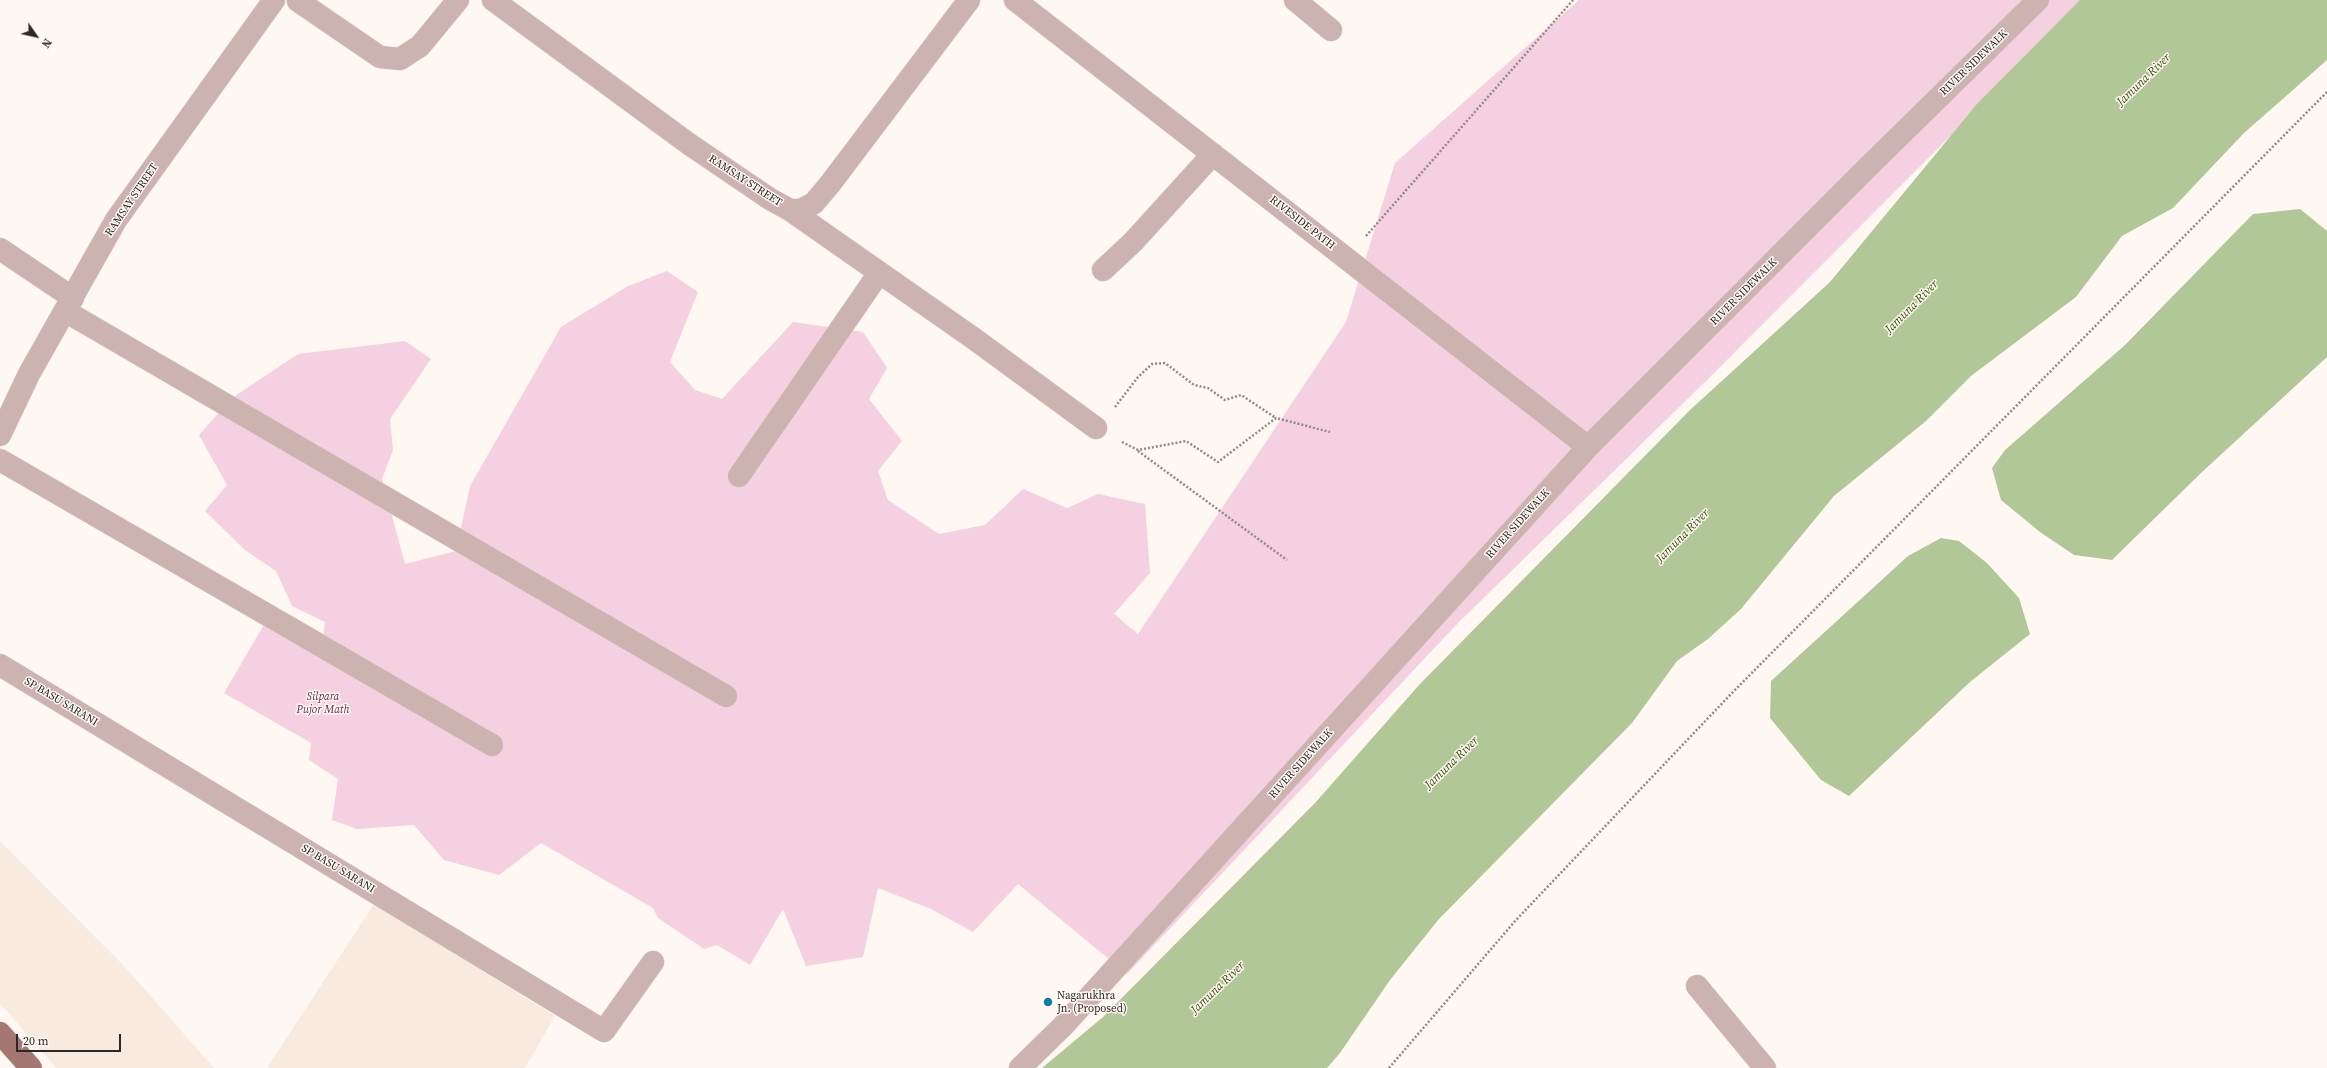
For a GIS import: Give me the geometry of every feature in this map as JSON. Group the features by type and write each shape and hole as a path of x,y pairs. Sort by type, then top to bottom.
{"main road":[{"path":"0,1033 31,1068"}],"street":[{"path":"274,1 297,1 380,57 400,59 420,46 458,0"},
{"name":"RAMSAY STREET","path":"492,0 689,144 770,199 790,210 801,210 818,198 969,0"},
{"name":"RIVESIDE PATH","path":"1015,0 1588,447"},
{"path":"1295,0 1330,30"},
{"name":"RIVER SIDEWALK","path":"1020,1068 1063,1026 1588,447 1869,166 2038,0"},
{"name":"RAMSAY STREET","path":"0,435 29,374 116,220 274,1"},
{"path":"1103,270 1133,242 1213,154"},
{"path":"790,210 1096,428"},
{"path":"0,249 69,304 726,696"},
{"path":"739,476 879,272"},
{"path":"0,460 492,745"},
{"name":"SP BASU SARANI","path":"0,665 604,1031 653,962"},
{"path":"1697,986 1765,1068"}],"path":[{"path":"1347,258 1573,0"},
{"path":"1389,1068 1516,920 1731,694 2327,92"},
{"path":"1287,560 1138,450 1096,428 1112,411 1138,376 1152,364 1165,364 1194,385 1208,388 1225,400 1241,395 1276,418 1330,432"},
{"path":"1138,450 1186,441 1218,462 1276,418"}],"shaded area":[{"path":"0,841 124,966 214,1068 56,1068 0,1003"},
{"path":"374,904 555,1016 525,1068 267,1068"}],"green space":[{"name":"Silpara Pujor Math","path":"1579,0 2086,0 1707,380 1459,622 1127,974 1018,884 973,932 931,909 878,888 863,957 806,966 783,909 750,965 717,945 704,949 658,918 653,908 541,843 499,875 444,860 414,825 357,829 332,820 338,779 309,760 311,743 224,693 265,623 321,655 325,622 292,606 276,571 245,550 205,511 227,485 199,435 232,398 298,354 405,341 431,359 390,419 393,450 382,479 405,564 456,551 470,486 561,327 628,286 667,271 698,292 670,362 695,390 722,399 793,322 863,332 887,368 869,399 902,441 878,471 888,500 939,534 985,525 1023,489 1067,508 1098,494 1145,504 1150,573 1114,614 1138,634 1346,322 1395,163"}],"water":[{"name":"Jamuna River","path":"2080,0 2327,0 2327,60 2244,133 2173,208 2122,236 2076,297 1971,376 1926,421 1834,496 1741,609 1708,639 1677,661 1632,723 1439,919 1390,980 1340,1053 1327,1068 1042,1068 1103,1017 1315,803 1419,685 1690,410 1830,282 1977,104"},
{"path":"2300,209 2327,231 2327,357 2201,473 2112,560 2074,555 2040,532 2001,500 1992,468 2005,450 2125,345 2253,214"},
{"path":"1941,538 1959,541 1987,563 2019,598 2030,634 1970,682 1849,796 1821,780 1770,718 1771,681 1908,556"}],"place":[{"name":"Nagarukhra Jn. (Proposed)","path":"1048,1002"}]}
